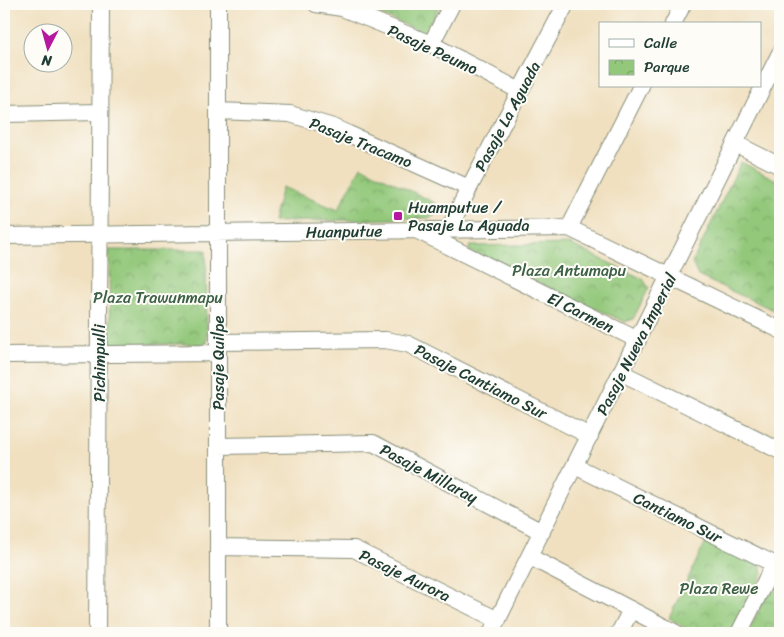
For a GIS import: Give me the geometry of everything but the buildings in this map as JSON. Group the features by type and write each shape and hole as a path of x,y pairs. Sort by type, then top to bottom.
{"street":[{"name":"Pichimpulli","path":"97,633 101,4"},
{"name":"Pasaje Quilpe","path":"218,4 218,633"},
{"name":"Pasaje Peumo","path":"316,4 342,8 431,44 520,91"},
{"path":"431,44 452,4"},
{"name":"Pasaje La Aguada","path":"449,229 566,4"},
{"path":"674,22 683,4"},
{"name":"Pasaje Nueva Imperial","path":"495,627 780,54"},
{"path":"569,228 640,88"},
{"name":"Pasaje Tracamo","path":"218,111 290,114 333,127 469,188"},
{"path":"4,114 100,112"},
{"path":"736,144 780,166"},
{"name":"Huanputue","path":"4,236 569,228 780,330"},
{"name":"El Carmen","path":"416,230 638,340"},
{"name":"Pasaje Cantiamo Sur","path":"4,355 99,354 385,340 408,344 590,436"},
{"path":"622,373 780,451"},
{"name":"Pasaje Millaray","path":"218,446 373,443 542,532"},
{"name":"Cantiamo Sur","path":"575,466 777,566"},
{"name":"Pasaje Aurora","path":"218,547 354,549 495,627"},
{"path":"530,557 676,633"},
{"path":"739,633 777,566"},
{"path":"620,633 631,610"}],"green space":[{"path":"353,4 440,4 426,33"},
{"path":"741,162 780,182 780,313 698,276 692,263"},
{"path":"361,166 447,209 428,218 273,222 282,187 338,210"},
{"name":"Plaza Antumapu","path":"570,244 643,279 649,288 633,319 625,322 469,251 470,246"},
{"name":"Plaza Trawunmapu","path":"109,250 206,250 207,344 110,344"},
{"name":"Plaza Rewe","path":"708,537 761,565 763,573 732,633 694,633 669,618"},
{"path":"776,574 780,576 780,633 748,633"}],"place":[{"name":"Huamputue / Pasaje La Aguada","path":"398,216"}]}
